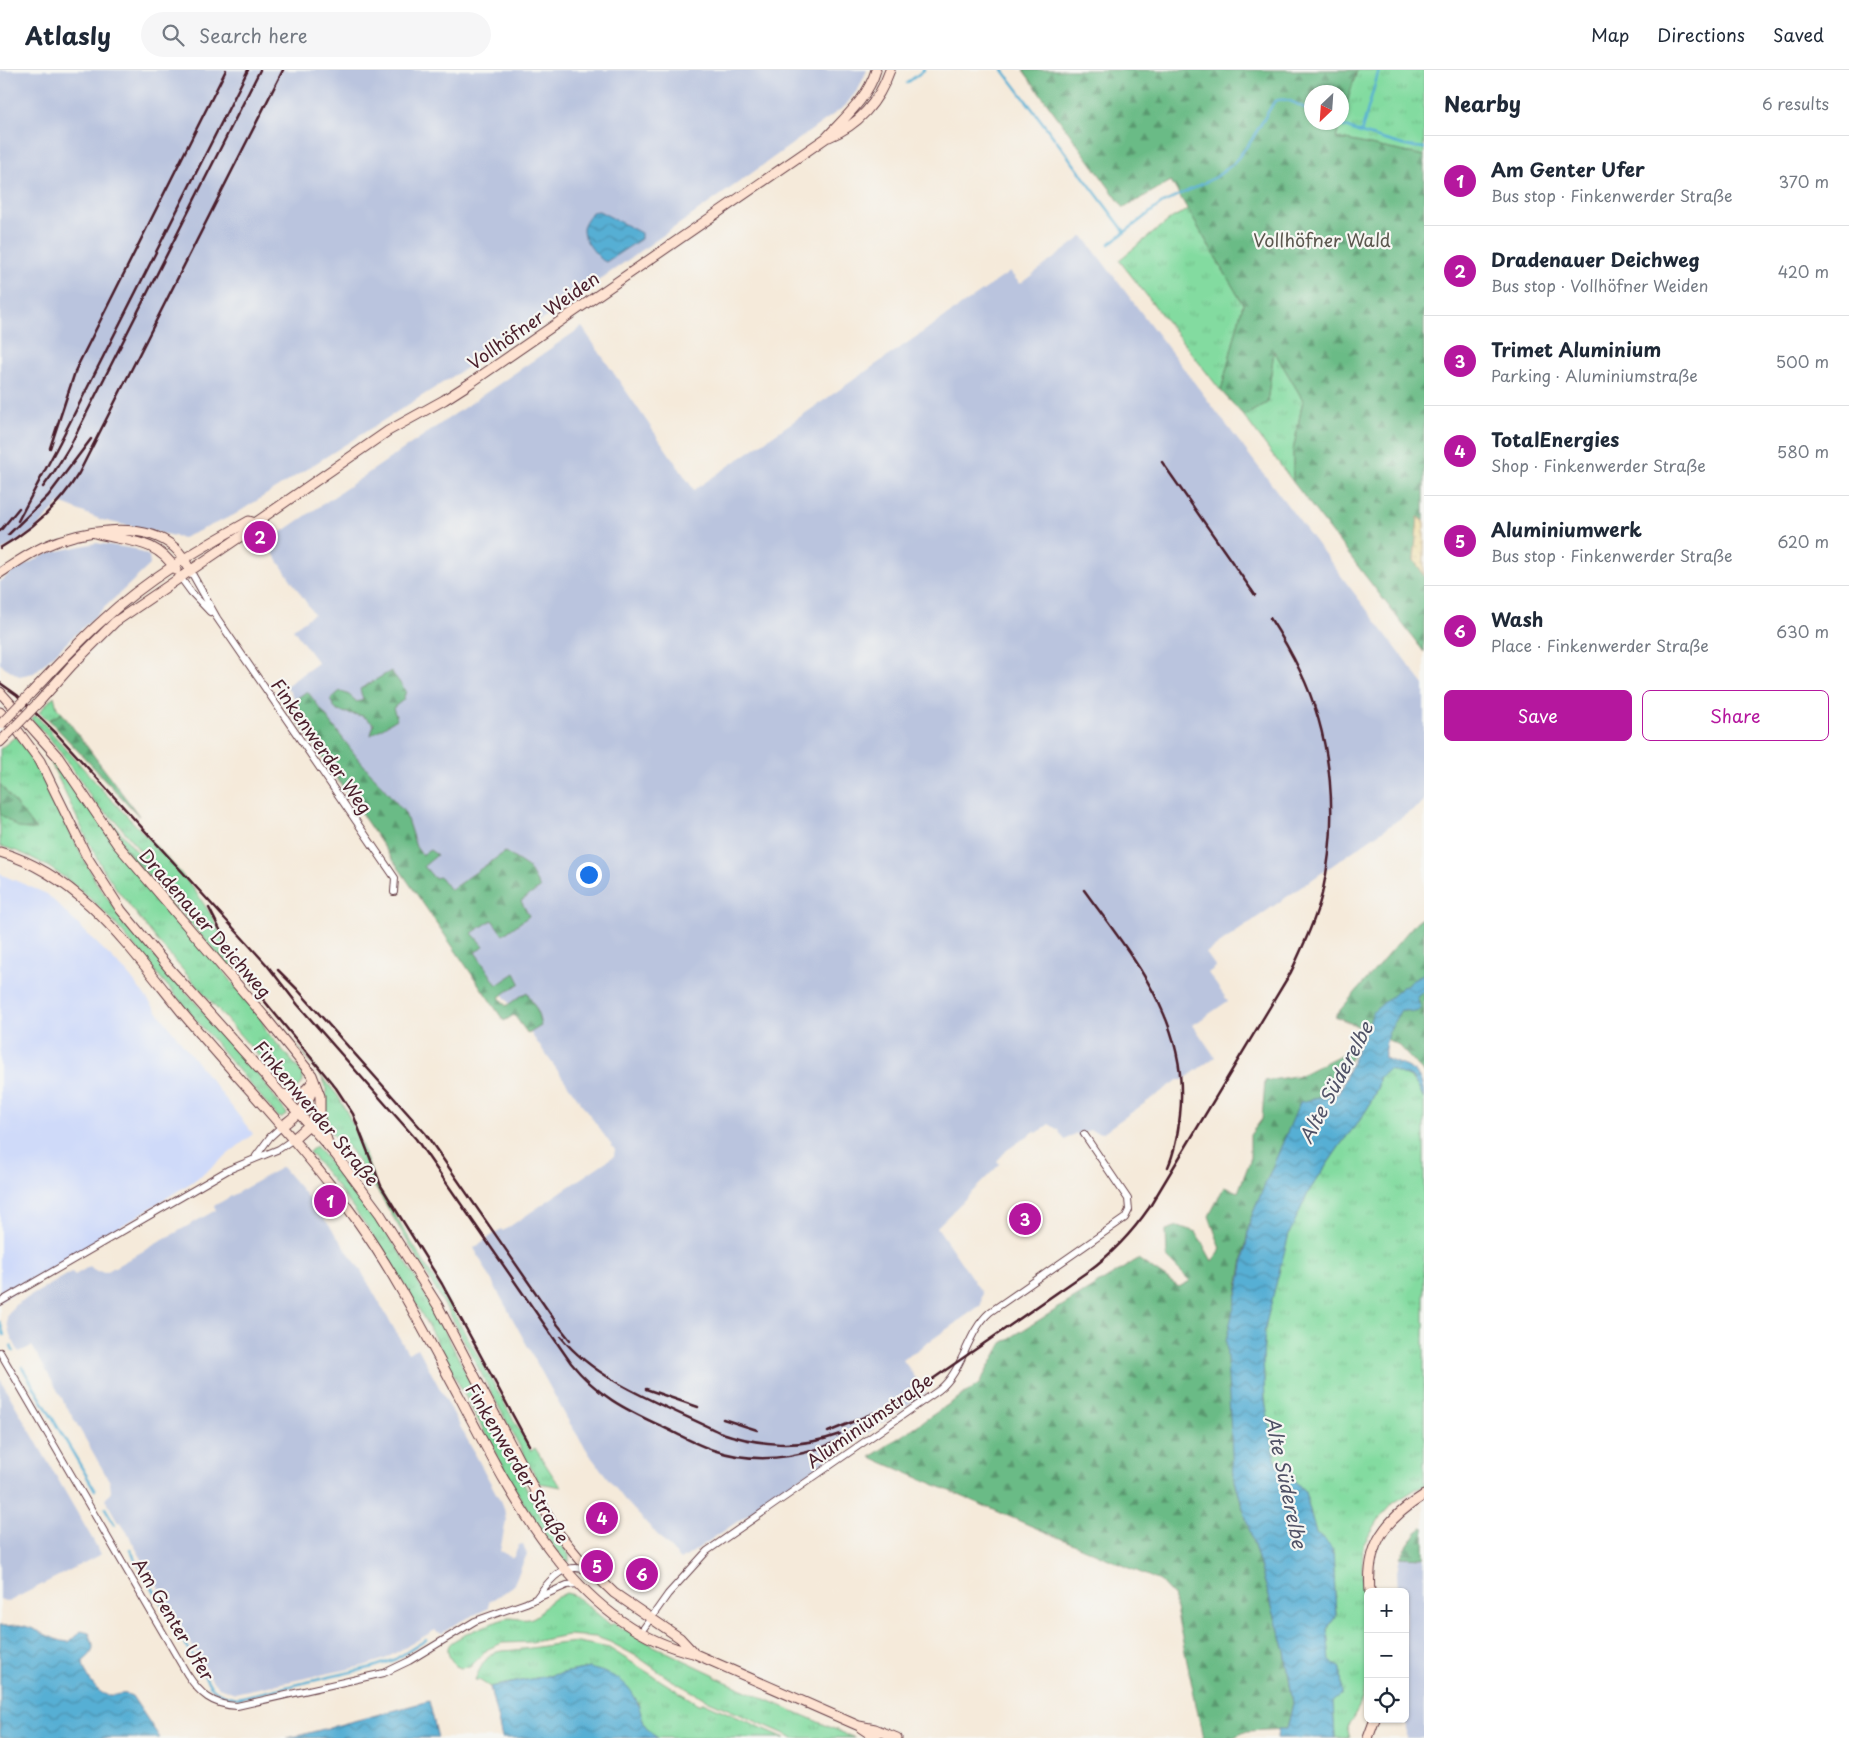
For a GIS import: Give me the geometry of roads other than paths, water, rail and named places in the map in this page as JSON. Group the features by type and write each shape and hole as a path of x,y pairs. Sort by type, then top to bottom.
{"main road":[{"name":"Vollhöfner Weiden","path":"0,742 115,622 253,528 255,523 388,431 469,384 826,138 862,98 870,86 876,70"},
{"name":"Vollhöfner Weiden","path":"826,138 842,132 865,113 880,93 890,70"},
{"name":"Vollhöfner Weiden","path":"1,725 103,620 134,594 183,558 249,521 255,523"},
{"path":"0,573 53,542 104,530 140,531 171,545 183,558 190,570"},
{"path":"95,533 148,544 160,551 180,577"},
{"name":"Dradenauer Deichweg","path":"0,692 58,757 117,844 265,1017 314,1079 320,1096 322,1127 330,1149"},
{"name":"Finkenwerder Straße","path":"0,712 18,731 40,761 87,857 121,910 310,1125 359,1184 438,1306 555,1529 591,1572 623,1600 680,1638 693,1653"},
{"name":"Finkenwerder Straße","path":"0,852 30,862 46,871 61,880 88,903 125,943 338,1195 384,1262 411,1307 489,1453 524,1512 565,1570 578,1584 610,1612 641,1632 673,1648 693,1653 859,1726 876,1738"},
{"path":"280,1093 289,1096 303,1093 314,1079"},
{"path":"281,1127 299,1113 310,1099 314,1079"},
{"path":"292,1140 310,1125 320,1110"},
{"path":"1370,1588 1369,1568 1373,1551 1380,1536 1399,1513 1424,1495"},
{"path":"1368,1738 1374,1723"},
{"name":"Finkenwerder Straße","path":"859,1726 875,1729 897,1738"}],"street":[{"name":"Finkenwerder Weg","path":"190,570 217,618 395,878 394,892"},
{"name":"Finkenwerder Weg","path":"180,577 191,592 217,618"},
{"path":"254,1158 270,1137 281,1127"},
{"name":"Aluminiumstraße","path":"641,1632 686,1573 707,1551 946,1384 952,1377 980,1320 1125,1218 1129,1210 1128,1199 1084,1134"},
{"path":"0,1302 228,1170 279,1148 292,1140"},
{"name":"Am Genter Ufer","path":"0,1352 187,1674 201,1694 216,1704 237,1706 384,1673 409,1661 474,1621 536,1598 567,1584 578,1584"},
{"path":"565,1570 579,1568 591,1572"},
{"name":"Am Genter Ufer","path":"536,1598 549,1583 565,1570"}],"water":[{"path":"599,211 641,233 641,239 606,262 599,257 583,234 586,220 592,212"},
{"path":"1424,973 1424,991 1417,997 1421,1009 1416,1012 1401,1010 1389,1032 1385,1045 1385,1058 1408,1068 1418,1076 1424,1100 1412,1078 1389,1069 1379,1078 1378,1086 1369,1106 1309,1191 1289,1234 1265,1327 1263,1359 1265,1400 1275,1459 1305,1492 1316,1533 1333,1549 1336,1616 1327,1629 1330,1661 1341,1668 1342,1694 1333,1701 1335,1738 1277,1738 1278,1729 1287,1729 1293,1703 1285,1651 1233,1474 1226,1340 1240,1282 1250,1220 1300,1102 1338,1094 1374,1011 1401,988"},
{"path":"19,1625 69,1642 81,1631 89,1633 93,1648 90,1655 83,1661 85,1671 91,1682 103,1694 125,1694 132,1696 160,1738 0,1738 0,1626"},
{"path":"589,1668 611,1675 629,1688 637,1702 646,1726 658,1738 502,1738 490,1687"},
{"path":"429,1701 438,1738 287,1738 301,1735"}],"waterway":[{"path":"907,83 924,70"},
{"path":"1003,70 1125,232 1161,204 1216,177 1233,164 1251,141 1274,102 1283,99 1304,108"},
{"name":"Alte Süderelbe","path":"1379,70 1361,133 1406,146 1424,148"},
{"path":"1349,128 1361,133"},
{"path":"1109,244 1125,232"},
{"path":"0,1322 4,1335"},
{"path":"11,1346 13,1351"},
{"path":"22,1367 95,1490"},
{"path":"105,1508 115,1525"},
{"path":"130,1550 210,1685 219,1693 238,1698 373,1667 394,1660 426,1640"}],"railway":[{"path":"50,448 76,369 226,70"},
{"path":"18,521 60,442 248,70"},
{"path":"43,487 70,446 260,70"},
{"path":"0,548 44,516 63,496 79,473 283,70"},
{"path":"8,535 48,496 91,439"},
{"path":"1162,462 1255,595"},
{"path":"0,531 19,508"},
{"path":"0,683 17,695 56,733 267,965 298,1005 416,1139 571,1363 581,1374 601,1393 623,1407 700,1445 732,1455 770,1458 807,1452 842,1439 859,1430 1087,1272 1113,1251 1149,1208 1291,972 1312,924 1322,894 1330,838 1330,781 1320,724 1311,697 1293,657 1270,618"},
{"path":"1084,890 1122,941 1154,994 1167,1022 1176,1051 1181,1082 1180,1115 1176,1142 1168,1167"},
{"path":"209,908 243,975 336,1088 353,1114 381,1186 442,1284 529,1445"},
{"path":"278,970 425,1133 570,1340"},
{"path":"561,1337 594,1368 634,1392 719,1432 764,1443 780,1444 810,1442 840,1434"},
{"path":"646,1389 698,1407"},
{"path":"828,1432 874,1413"},
{"path":"723,1419 757,1430"}],"place":[{"name":"Dradenauer Deichweg","path":"260,537"},
{"name":"Am Genter Ufer","path":"330,1201"},
{"name":"Trimet Aluminium","path":"1025,1219"},
{"name":"TotalEnergies","path":"602,1518"},
{"name":"Aluminiumwerk","path":"597,1566"},
{"name":"Wash","path":"642,1574"}],"park label":[{"name":"Vollhöfner Wald","path":"1322,239"}]}
